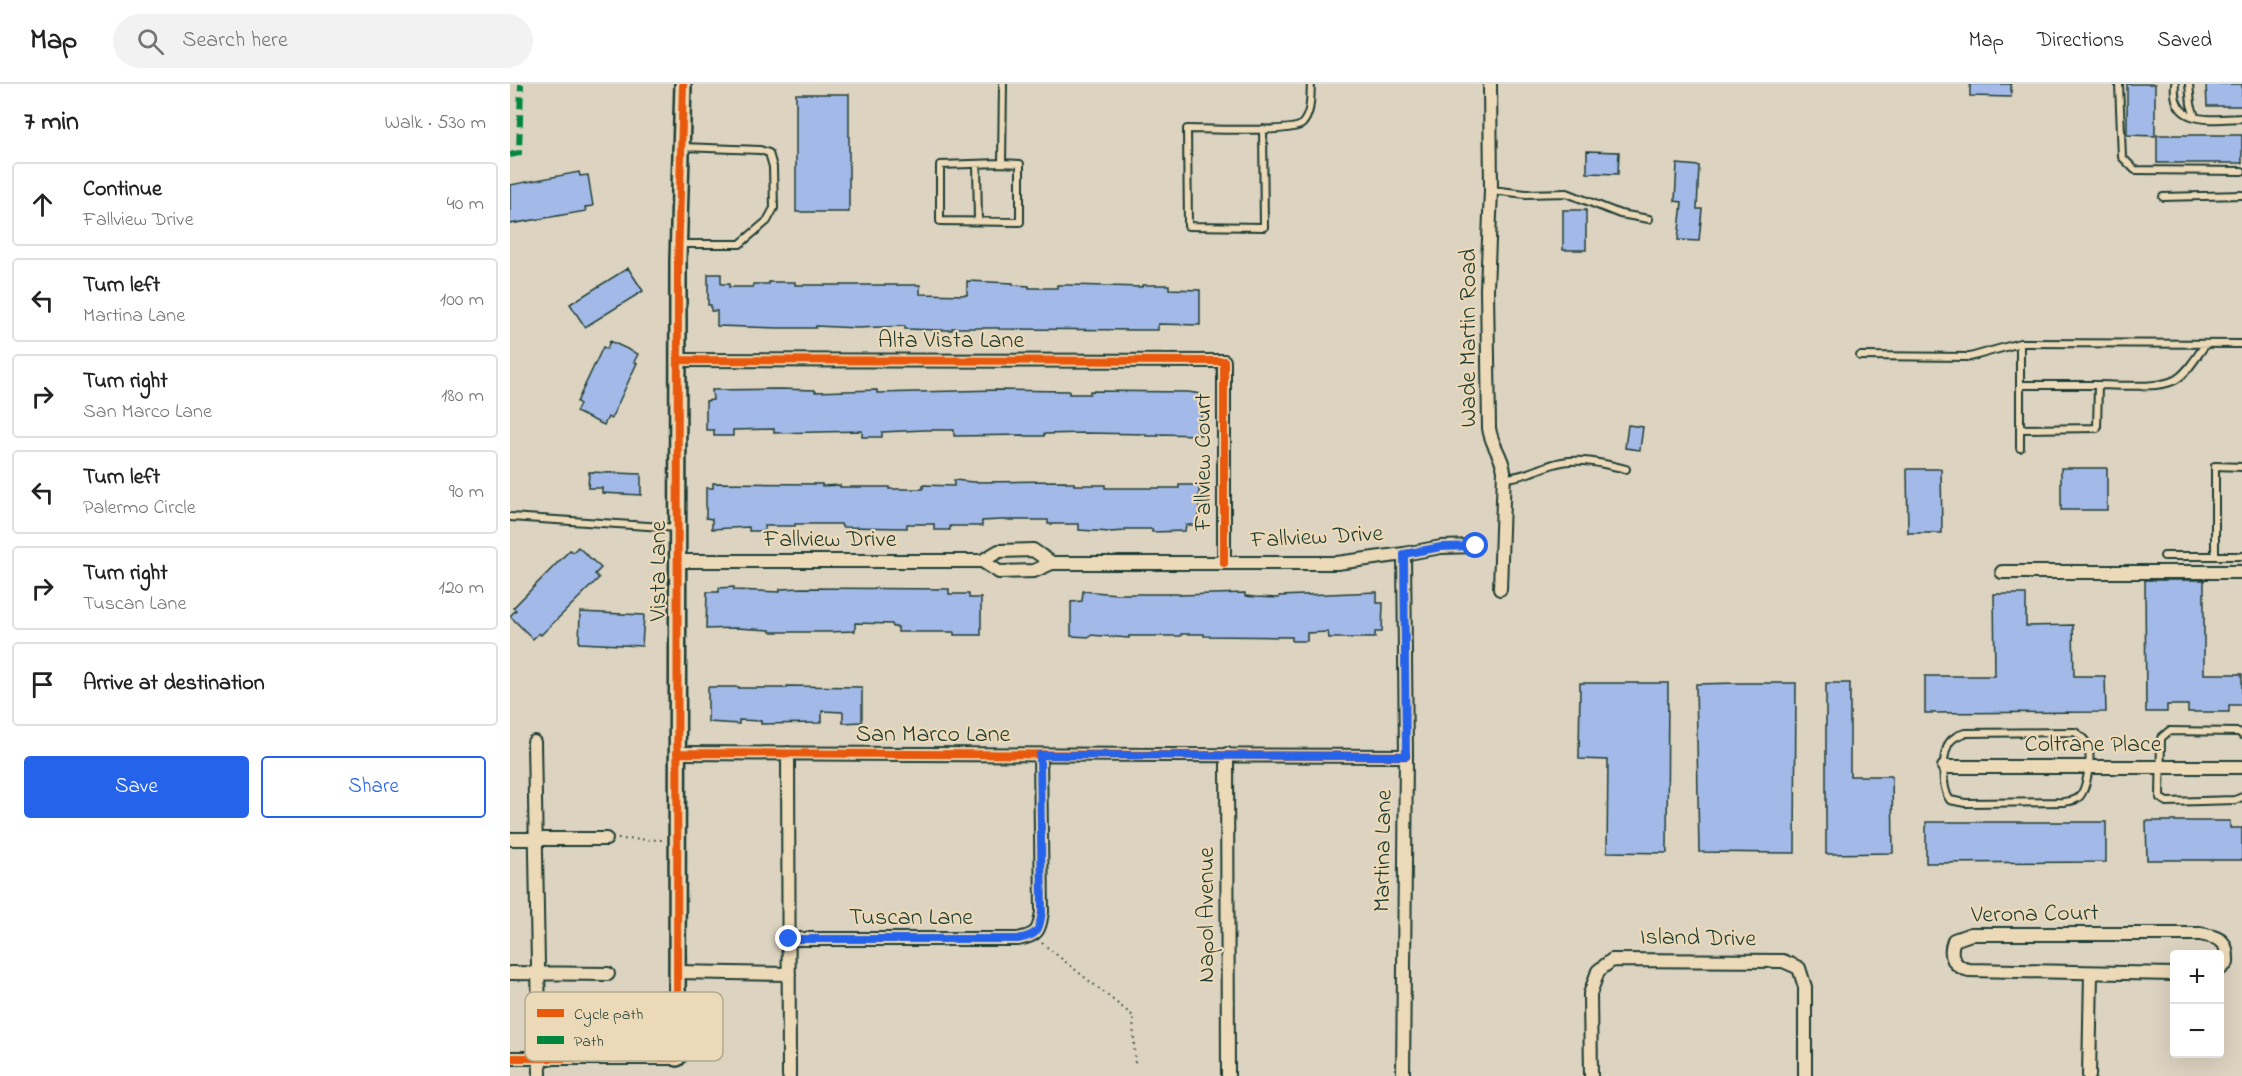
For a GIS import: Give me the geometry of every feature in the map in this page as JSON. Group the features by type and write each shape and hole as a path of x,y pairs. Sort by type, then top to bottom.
{"street":[{"name":"Vista Lane","path":"676,992 678,360 683,84"},
{"name":"Wade Martin Road","path":"1490,84 1491,190 1487,289 1489,428 1490,440 1503,461 1500,589"},
{"name":"Alta Vista Lane","path":"678,360 1224,361"},
{"name":"Fallview Court","path":"1224,361 1224,563"},
{"name":"Fallview Drive","path":"982,561 999,572 1034,571 1052,563 1337,563 1441,547 1476,546"},
{"name":"Fallview Drive","path":"678,561 982,561 999,551 1032,550 1052,563"},
{"name":"Martina Lane","path":"1403,1076 1406,756 1404,554"},
{"path":"2002,572 2242,572"},
{"path":"534,742 539,992"},
{"name":"San Marco Lane","path":"676,753 1406,756"},
{"path":"788,753 789,1076"},
{"name":"Napol Avenue","path":"1227,754 1228,1076"},
{"path":"1033,936 1039,928 1042,912 1040,755"},
{"name":"Coltrane Place","path":"1944,767 2089,765 2242,767"},
{"path":"510,839 606,838"},
{"name":"Verona Court","path":"2170,974 1969,970 1957,966 1953,961 1952,945 1954,940 1971,934 2200,934 2220,939 2226,947 2227,963 2224,966"},
{"name":"Tuscan Lane","path":"789,939 1018,939 1033,936"},
{"name":"Island Drive","path":"1591,1076 1590,994 1598,971 1612,960 1783,961 1799,968 1805,987 1805,1076"},
{"path":"676,972 789,974"},
{"path":"510,973 608,974"},
{"path":"2090,1076 2091,974"}],"lane":[{"path":"1002,163 1003,84"},
{"path":"1263,129 1264,227 1188,226 1187,129 1263,129 1290,129 1301,126 1308,115 1311,84"},
{"path":"2119,84 2122,157 2135,170 2242,171"},
{"path":"2175,84 2175,101 2180,109 2195,117 2242,118"},
{"path":"2189,84 2195,117"},
{"path":"679,244 740,244 767,221 774,208 773,167 769,153 760,150 681,147"},
{"path":"977,164 978,221"},
{"path":"977,164 1020,164 1020,222 940,221 940,165 977,164"},
{"path":"1491,190 1526,194 1567,193 1620,214 1648,219"},
{"path":"2163,196 2242,195"},
{"path":"2020,343 2020,448"},
{"path":"1860,356 1970,357 2020,343 2242,344"},
{"path":"2020,386 2160,384 2175,380 2206,344"},
{"path":"2020,429 2097,428 2098,385"},
{"path":"1503,478 1526,475 1561,462 1584,461 1626,469"},
{"path":"2215,556 2215,466 2242,467"},
{"path":"510,517 679,528"},
{"path":"2164,556 2242,556"},
{"path":"2242,735 2239,732 2169,731 2161,738 2160,798 2167,802 2235,800 2242,797"},
{"path":"2075,732 2083,737 2088,747 2089,765 2082,794 2077,800 2064,802 1965,804 1950,800 1946,795 1944,785 1944,767 1948,744 1954,737 1965,733 2075,732"}],"path":[{"path":"606,838 676,840"},
{"path":"1033,936 1133,1016 1135,1066"}],"building":[{"path":"1970,84 2011,84 2011,97 1970,96"},
{"path":"2127,84 2155,84 2155,136 2127,135"},
{"path":"2206,84 2242,84 2242,106 2207,106"},
{"path":"796,94 849,94 849,212 796,212"},
{"path":"2157,135 2242,135 2242,163 2157,163"},
{"path":"1587,151 1619,152 1618,174 1587,173"},
{"path":"1677,164 1699,166 1697,209 1702,209 1699,241 1678,240 1682,202 1675,201"},
{"path":"579,172 580,176 588,175 593,206 585,207 586,211 510,224 510,185"},
{"path":"1563,210 1586,210 1586,250 1563,250"},
{"path":"628,268 643,291 585,327 570,304"},
{"path":"708,274 721,274 721,284 729,284 729,287 753,287 753,284 769,284 769,282 795,282 795,285 920,285 920,294 967,295 967,281 1013,283 1013,285 1029,286 1029,288 1057,288 1057,285 1142,287 1142,285 1169,285 1169,289 1200,290 1200,325 1158,324 1158,330 952,328 952,330 939,330 905,329 905,326 778,328 717,326 717,311 711,311 711,305 708,305"},
{"path":"610,341 638,354 634,362 637,363 611,419 608,417 604,425 576,412 580,404 577,402 603,347 607,349"},
{"path":"712,390 815,390 815,392 877,390 877,393 997,390 1069,391 1069,394 1090,394 1090,391 1188,392 1201,394 1201,435 1146,436 1146,434 1085,433 1044,434 1044,436 954,436 954,430 924,430 882,432 882,437 862,437 862,431 774,433 774,429 733,430 733,436 714,436 714,430 706,430 706,401 713,400"},
{"path":"1628,425 1643,427 1640,450 1625,448"},
{"path":"2061,468 2107,468 2107,510 2061,510"},
{"path":"1907,469 1941,469 1942,533 1908,533"},
{"path":"589,472 641,474 641,495 602,493 602,488 588,488"},
{"path":"954,480 973,482 1066,481 1074,485 1105,485 1105,488 1179,488 1179,485 1199,485 1199,525 1186,525 1185,531 1152,532 1152,529 1125,529 1125,531 1110,532 1079,530 1079,524 1048,524 1048,520 1000,520 982,521 982,526 950,526 950,530 934,530 934,524 907,524 907,528 795,524 795,526 765,526 765,531 749,531 749,527 712,529 712,519 706,518 706,488 713,488 713,483 822,484 822,486 840,485 840,487 923,489 923,485 954,486"},
{"path":"578,547 601,568 595,574 599,578 541,635 539,633 533,639 510,616 516,610 513,608 570,550 573,552"},
{"path":"2145,580 2204,580 2204,674 2242,674 2242,705 2229,705 2229,712 2188,712 2188,705 2167,705 2167,712 2146,712"},
{"path":"734,587 734,590 780,592 780,589 802,588 949,589 949,594 969,594 969,598 981,598 981,635 954,635 954,632 898,632 898,627 893,627 892,624 855,623 855,631 770,632 770,630 736,628 706,629 707,592 719,592 719,588"},
{"path":"1083,591 1180,595 1245,593 1245,596 1279,598 1279,596 1377,592 1377,603 1383,603 1382,632 1375,632 1375,638 1329,638 1328,632 1307,633 1307,641 1292,641 1292,637 1204,636 1204,634 1129,636 1129,638 1071,636 1071,602 1082,601"},
{"path":"1994,594 2026,594 2026,626 2073,625 2074,676 2105,676 2106,712 1925,713 1925,676 1995,676"},
{"path":"580,612 644,615 642,646 579,643"},
{"path":"1580,683 1668,683 1667,853 1607,852 1608,760 1579,759"},
{"path":"1796,683 1795,853 1699,852 1696,684"},
{"path":"1826,683 1850,683 1850,776 1892,776 1893,853 1826,854"},
{"path":"787,686 862,687 862,722 843,723 843,712 822,711 822,722 819,723 761,724 761,721 739,720 739,724 708,722 708,687 787,688"},
{"path":"2146,821 2230,821 2230,828 2242,828 2242,860 2147,860"},
{"path":"1926,822 2106,822 2106,862 1926,863"}],"marked path":[{"path":"510,155 519,153 521,84"}],"cycle path":[{"path":"677,992 678,261 683,84"},
{"path":"678,360 1224,361 1224,563"},
{"path":"677,753 1406,756"},
{"path":"510,1058 525,1058"}],"route":[{"path":"789,939 1018,939 1033,936 1039,928 1042,912 1040,755 1406,756 1404,554 1441,547 1476,546"}]}
